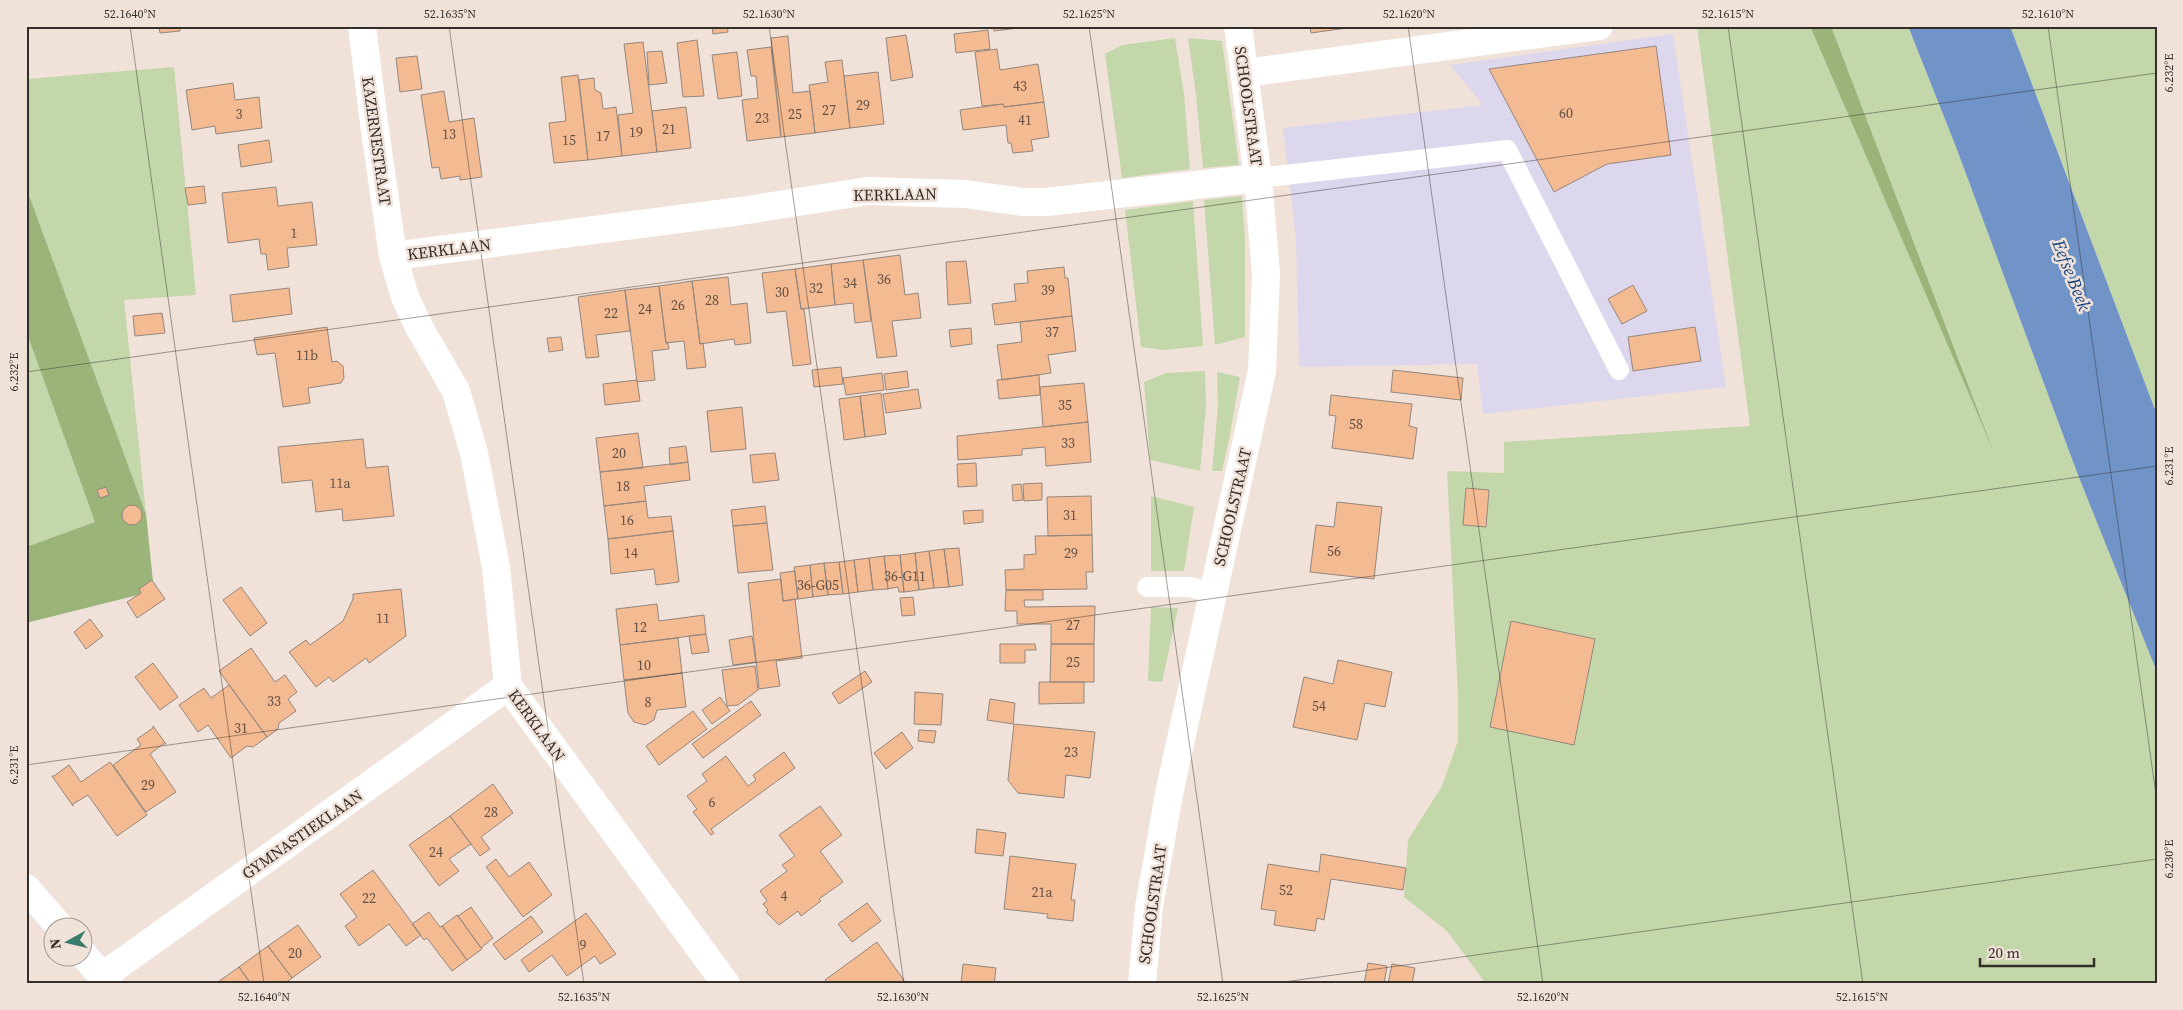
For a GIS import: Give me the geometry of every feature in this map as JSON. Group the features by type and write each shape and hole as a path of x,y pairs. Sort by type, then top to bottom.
{"street":[{"name":"KAZERNESTRAAT","path":"362,26 393,256"},
{"name":"SCHOOLSTRAAT","path":"1142,984 1148,906 1170,789 1262,371 1266,274 1258,178 1238,26"},
{"path":"1244,73 1598,26"},
{"name":"KERKLAAN","path":"726,984 508,686 496,566 474,453 456,391 419,327 405,297 393,256 741,211 868,191 965,194 1022,202 1046,202 1258,178"},
{"name":"GYMNASTIEKLAAN","path":"106,980 508,686"},
{"path":"26,888 52,918"},
{"path":"92,964 106,980"}],"lane":[{"path":"1258,178 1507,150 1619,370"},
{"path":"1147,587 1189,587 1212,593"}],"shaded area":[{"path":"1673,34 1726,387 1483,414 1477,364 1299,367 1296,239 1283,128 1483,105 1450,65"}],"green space":[{"path":"1697,26 1810,26 1988,435 1831,26 1908,26 1956,147 2078,475 2157,672 2157,984 1486,984 1447,931 1404,897 1408,840 1442,786 1458,741 1458,695 1447,471 1504,473 1504,442 1750,426"},
{"path":"1810,26 1831,26 1994,452"},
{"path":"2010,26 2157,26 2157,415"},
{"path":"1175,38 1184,94 1190,169 1122,178 1105,54 1122,45"},
{"path":"1188,38 1222,41 1239,165 1203,168"},
{"path":"174,67 196,295 124,300 146,514 26,187 26,79"},
{"path":"26,187 146,514 154,591 26,623 26,547 95,522 26,331"},
{"path":"1242,196 1245,238 1245,337 1215,345 1204,200"},
{"path":"1193,201 1203,346 1164,350 1141,347 1125,210"},
{"path":"26,331 95,522 26,547"},
{"path":"1205,371 1206,408 1200,471 1150,460 1144,382 1166,373"},
{"path":"1217,372 1240,377 1222,471 1212,471 1218,406"},
{"path":"1151,496 1194,507 1184,571 1151,571"},
{"path":"1151,607 1178,608 1162,682 1148,681"}],"water":[{"name":"Eefse Beek","path":"1908,26 2010,26 2157,415 2157,672 2078,475 1956,147"}],"building":[{"path":"159,26 180,26 180,31 160,33"},
{"path":"712,26 727,26 728,32 713,34"},
{"path":"993,26 1035,26 994,31"},
{"path":"1310,26 1347,26 1347,28 1311,33"},
{"path":"988,30 990,49 956,53 954,34"},
{"path":"906,35 913,77 891,81 886,38"},
{"path":"788,36 793,93 810,91 815,133 781,137 771,38"},
{"path":"697,40 704,96 683,97 677,43"},
{"path":"643,42 657,152 622,156 618,115 633,113 624,44"},
{"path":"1656,46 1671,155 1607,164 1554,192 1489,69"},
{"path":"771,47 781,137 747,141 742,100 758,98 756,76 751,76 747,50"},
{"path":"997,49 1000,70 1038,64 1044,102 1004,107 1003,104 982,106 975,52"},
{"path":"662,51 667,83 649,85 647,52"},
{"path":"737,52 742,96 718,99 712,55"},
{"path":"417,56 422,89 400,92 396,58"},
{"path":"842,60 850,128 815,133 809,85 828,82 825,62"},
{"path":"878,72 884,124 850,128 844,76"},
{"path":"578,75 588,160 554,163 549,123 566,121 561,77"},
{"path":"594,78 595,90 601,93 603,109 616,107 622,156 588,160 579,80"},
{"path":"233,83 235,100 259,97 262,128 216,134 215,126 192,130 186,90"},
{"path":"444,91 449,122 474,118 482,177 460,180 460,176 441,179 439,167 432,168 421,95"},
{"path":"1044,102 1049,137 1031,140 1033,151 1013,153 1011,143 1008,143 1006,125 963,130 960,110 1003,104 1004,107"},
{"path":"686,107 691,148 657,152 652,111"},
{"path":"269,140 272,162 241,167 238,145"},
{"path":"204,186 206,203 188,205 185,188"},
{"path":"276,187 278,206 312,202 317,245 287,248 289,267 268,270 266,254 261,254 259,239 228,243 222,193"},
{"path":"900,255 905,295 918,293 921,318 892,321 897,356 877,358 863,260"},
{"path":"863,260 871,321 855,323 853,303 835,305 831,264"},
{"path":"966,261 971,303 948,305 946,262"},
{"path":"831,264 835,305 801,309 795,269"},
{"path":"1064,267 1065,278 1068,278 1072,316 995,325 992,304 1016,301 1014,284 1028,283 1027,271"},
{"path":"795,269 801,309 804,309 811,364 793,366 786,311 767,313 762,273"},
{"path":"728,277 731,305 747,303 751,343 735,345 734,339 700,344 692,281"},
{"path":"692,281 700,344 703,343 706,367 687,369 684,341 666,343 659,286"},
{"path":"1633,285 1647,311 1622,324 1608,299"},
{"path":"659,286 666,343 668,343 669,349 652,351 655,380 637,382 625,290"},
{"path":"289,288 292,314 233,322 230,295"},
{"path":"625,290 630,331 596,335 599,357 586,358 578,297"},
{"path":"162,313 165,333 135,336 133,316"},
{"path":"1072,316 1076,351 1048,355 1051,373 1002,380 997,345 1022,342 1020,322"},
{"path":"327,327 332,362 337,361 343,366 344,378 341,383 308,388 310,403 283,407 275,353 257,355 254,338"},
{"path":"1695,327 1701,361 1633,371 1628,337"},
{"path":"971,328 972,344 951,347 949,330"},
{"path":"561,337 563,350 549,352 547,338"},
{"path":"841,367 843,384 814,387 812,370"},
{"path":"1393,370 1463,378 1461,400 1391,392"},
{"path":"907,371 909,387 886,390 884,374"},
{"path":"882,373 884,390 846,395 843,378"},
{"path":"1039,375 1040,395 999,399 997,380"},
{"path":"637,380 640,401 605,405 603,384"},
{"path":"1084,383 1088,422 1043,427 1040,387"},
{"path":"918,389 921,408 886,413 883,394"},
{"path":"881,393 886,434 865,437 860,396"},
{"path":"1331,395 1412,404 1409,426 1417,428 1413,459 1332,448 1336,416 1329,415"},
{"path":"860,396 865,437 844,440 839,399"},
{"path":"742,407 746,449 711,452 707,411"},
{"path":"1088,422 1091,462 1046,466 1045,447 1022,449 1022,455 958,460 957,436"},
{"path":"638,433 643,468 600,472 596,438"},
{"path":"363,439 366,468 388,466 394,516 343,521 342,509 316,512 312,480 282,483 278,447"},
{"path":"686,446 688,462 670,465 669,448"},
{"path":"775,453 779,480 753,483 750,455"},
{"path":"688,462 690,480 644,486 646,501 604,506 600,472"},
{"path":"976,463 977,486 958,487 957,464"},
{"path":"1042,483 1042,500 1024,501 1023,484"},
{"path":"1021,484 1023,500 1013,501 1012,485"},
{"path":"106,487 109,495 100,498 97,490"},
{"path":"1466,488 1489,490 1486,527 1463,525"},
{"path":"1091,496 1092,535 1048,536 1047,497"},
{"path":"646,501 648,518 671,516 673,531 608,539 604,506"},
{"path":"1337,502 1382,507 1374,579 1310,572 1316,525 1334,527"},
{"path":"132,505 139,508 142,515 139,522 132,525 125,522 122,515 125,508"},
{"path":"765,506 767,523 733,526 731,510"},
{"path":"983,510 983,522 964,524 963,511"},
{"path":"767,523 773,570 738,573 733,526"},
{"path":"673,531 679,582 656,585 654,569 611,574 608,539"},
{"path":"1092,535 1093,572 1086,572 1087,589 1006,590 1005,570 1024,569 1024,555 1036,554 1035,536"},
{"path":"959,548 963,585 949,587 944,549"},
{"path":"944,549 949,587 934,588 929,551"},
{"path":"929,551 934,588 919,590 915,553"},
{"path":"915,553 919,590 904,592 900,555"},
{"path":"900,555 904,592 899,592 898,587 888,589 884,556"},
{"path":"884,556 888,589 873,590 869,558"},
{"path":"869,558 873,590 858,592 854,560"},
{"path":"854,560 858,592 843,594 839,562"},
{"path":"839,562 843,594 828,595 824,563"},
{"path":"824,563 828,595 813,597 810,565"},
{"path":"810,565 813,597 798,599 794,567"},
{"path":"795,571 798,599 783,601 780,573"},
{"path":"781,579 783,601 795,599 802,658 776,661 780,686 759,689 748,583"},
{"path":"152,580 165,599 137,618 127,602 141,593 139,589"},
{"path":"241,587 267,623 250,636 223,600"},
{"path":"401,589 406,636 369,663 366,658 333,682 329,677 316,687 289,652 306,640 310,645 343,621 353,599 353,594"},
{"path":"1006,590 1043,590 1043,600 1024,600 1025,607 1095,606 1094,644 1051,644 1051,624 1017,624 1017,611 1005,611"},
{"path":"913,597 915,615 902,616 900,598"},
{"path":"657,604 659,621 704,615 706,634 620,645 616,609"},
{"path":"90,619 103,636 86,649 74,632"},
{"path":"1511,621 1595,639 1574,745 1490,727"},
{"path":"706,634 709,652 692,654 689,636"},
{"path":"752,636 756,662 733,665 729,640"},
{"path":"678,638 682,673 624,680 620,645"},
{"path":"1000,644 1035,644 1036,650 1025,650 1025,663 1000,663"},
{"path":"1051,644 1094,644 1094,682 1050,682"},
{"path":"251,648 275,682 285,675 297,692 288,699 296,711 279,723 278,729 267,737 219,671"},
{"path":"1338,660 1392,672 1385,707 1365,703 1357,740 1293,727 1304,677 1333,684"},
{"path":"153,663 178,697 160,710 135,677"},
{"path":"755,666 758,690 738,705 727,706 722,670"},
{"path":"865,671 872,682 839,704 832,693"},
{"path":"682,673 686,707 657,710 654,720 645,725 634,722 628,713 624,680"},
{"path":"1039,682 1084,682 1084,703 1039,704"},
{"path":"229,685 267,737 253,747 247,746 231,758 208,725 198,732 179,705 204,688 211,698"},
{"path":"915,692 943,694 941,725 914,724"},
{"path":"720,697 730,711 712,724 702,710"},
{"path":"990,699 1015,703 1013,724 987,720"},
{"path":"751,701 761,715 703,758 692,744"},
{"path":"693,711 707,729 659,765 646,746"},
{"path":"1014,724 1095,732 1090,778 1066,775 1064,798 1018,793 1008,780"},
{"path":"153,726 166,744 163,744 150,754 176,792 146,812 113,765 141,745 137,739 153,728"},
{"path":"919,730 936,731 934,743 918,741"},
{"path":"902,732 913,748 886,769 874,753"},
{"path":"784,752 795,768 711,829 714,833 711,835 693,812 697,809 687,796 707,781 702,774 726,756 748,786 756,780 753,775"},
{"path":"110,762 147,815 117,836 88,795 73,804 73,806 52,776 69,765 81,782"},
{"path":"493,784 513,813 481,837 490,849 480,856 450,816"},
{"path":"820,806 842,835 820,851 843,882 819,899 821,901 801,916 798,911 779,925 766,912 768,910 763,904 767,901 760,891 787,871 782,865 795,856 779,835"},
{"path":"450,816 471,844 449,859 459,871 439,886 409,845"},
{"path":"977,829 1006,833 1003,856 975,853"},
{"path":"1321,854 1406,868 1403,890 1331,879 1324,920 1317,918 1315,931 1274,925 1276,911 1261,909 1268,864 1319,872"},
{"path":"1010,856 1076,864 1071,900 1075,900 1073,921 1047,918 1048,914 1004,909"},
{"path":"496,859 509,877 529,862 552,895 523,917 486,867"},
{"path":"373,870 421,935 406,946 389,924 359,946 345,926 357,917 340,894"},
{"path":"867,903 881,921 852,942 838,924"},
{"path":"471,907 493,938 481,948 458,916"},
{"path":"429,912 440,927 442,926 467,960 452,971 427,938 424,940 412,924"},
{"path":"586,913 616,954 600,964 595,956 567,976 552,955 529,972 521,960"},
{"path":"457,915 482,949 467,960 442,926"},
{"path":"531,916 543,932 505,960 493,944"},
{"path":"298,925 321,957 292,978 268,946"},
{"path":"877,942 905,982 903,984 828,984 825,980"},
{"path":"268,946 292,978 284,984 251,984 239,967"},
{"path":"1368,963 1387,966 1384,984 1364,984"},
{"path":"963,964 996,968 994,984 961,984"},
{"path":"1392,964 1415,968 1412,984 1388,984"},
{"path":"239,967 251,984 215,984"}]}
